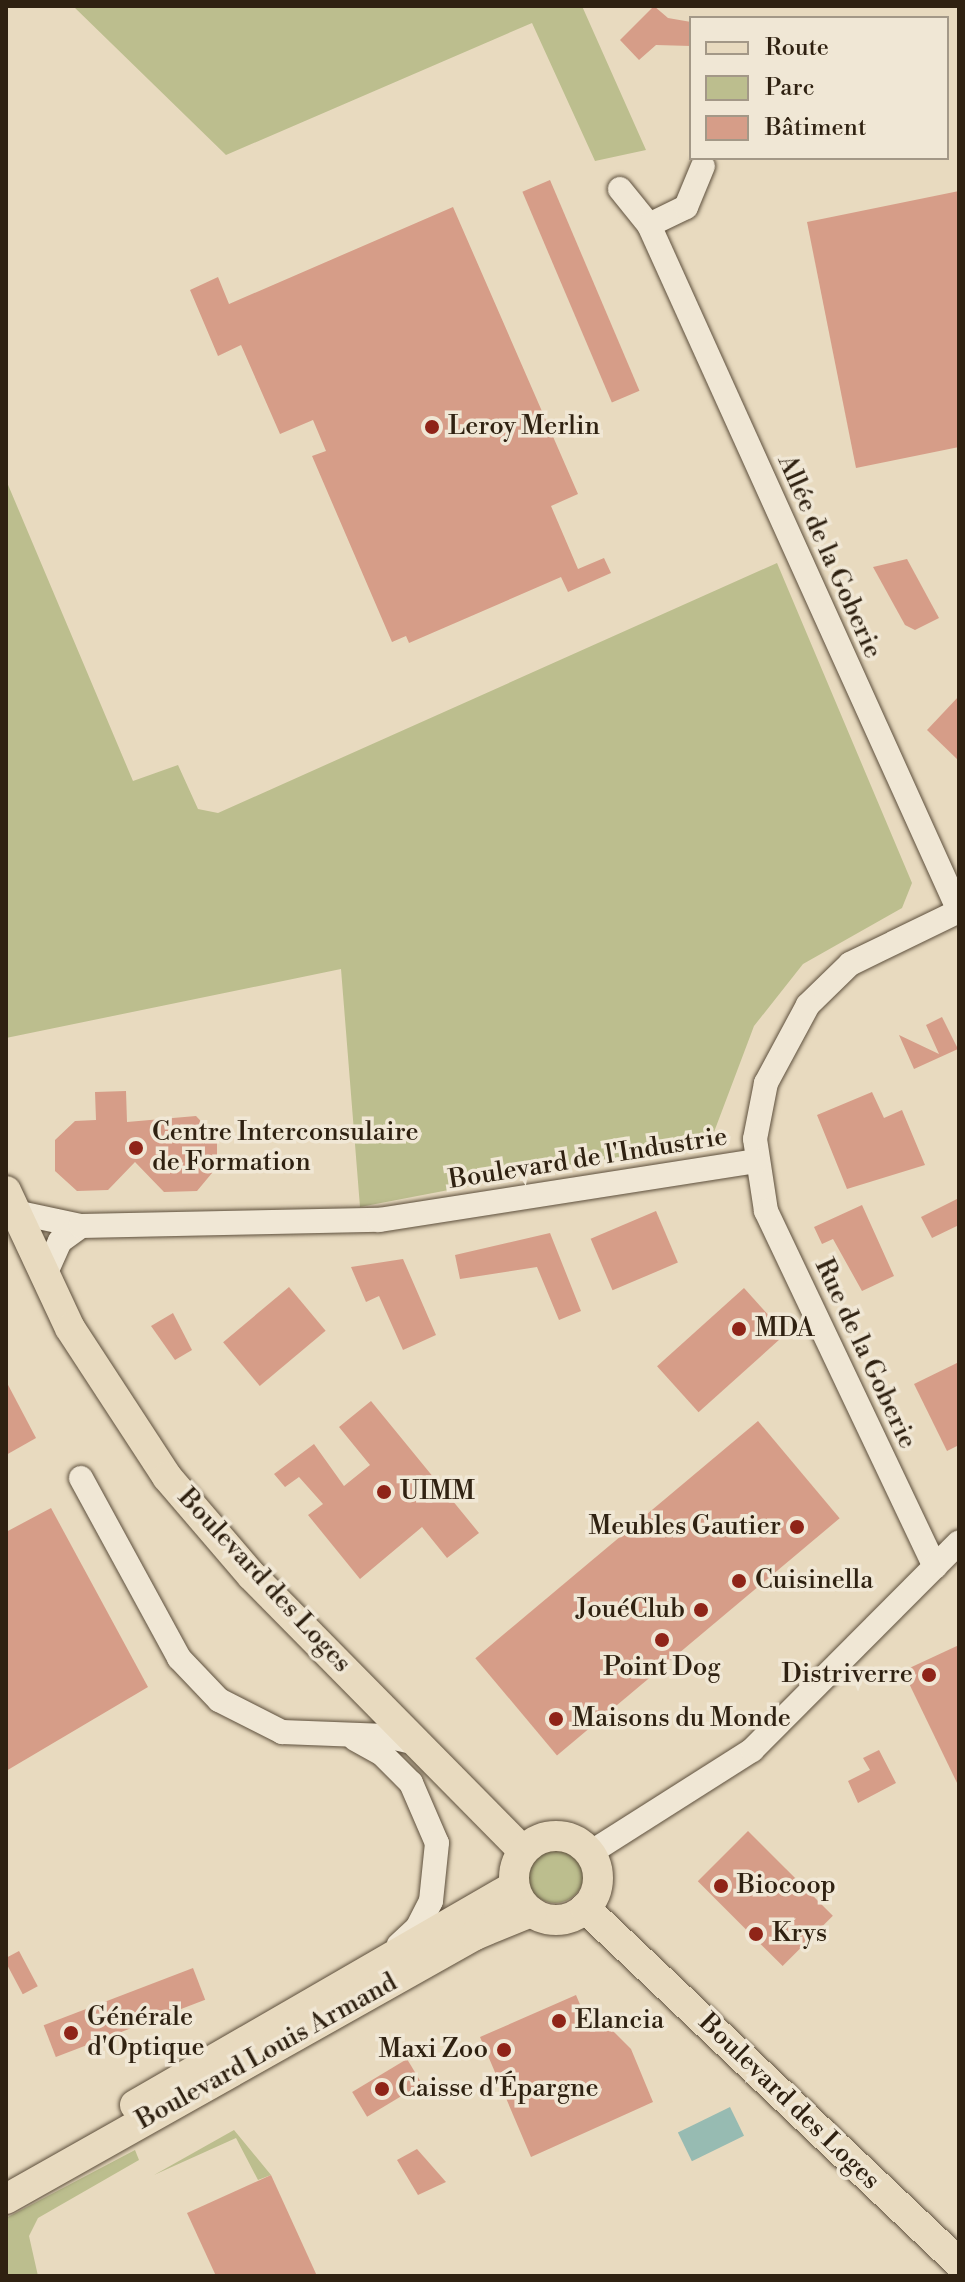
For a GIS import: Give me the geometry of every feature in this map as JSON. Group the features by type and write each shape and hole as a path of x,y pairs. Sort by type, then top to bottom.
{"main road":[{"name":"Boulevard des Loges","path":"10,1202 44,1277 100,1379 167,1477 252,1576 523,1851"},
{"path":"557,1836 590,1853 598,1875 585,1908 559,1920 531,1912 514,1886 523,1851 557,1836"},
{"name":"Boulevard Louis Armand","path":"6,2177 514,1886"},
{"name":"Boulevard des Loges","path":"585,1908 959,2263"},
{"name":"Boulevard Louis Armand","path":"6,2199 475,1935 531,1912"}],"street":[{"path":"649,225 686,207 703,166"},
{"name":"Allée de la Goberie","path":"620,189 649,225 959,911"},
{"name":"Boulevard de l'Industrie","path":"10,1202 81,1226 379,1220 756,1161 760,1102 794,1022 850,964 959,911"},
{"name":"Rue de la Goberie","path":"756,1161 766,1211 935,1567"},
{"path":"44,1277 60,1241 81,1226"},
{"path":"81,1478 194,1676 253,1723 282,1732 420,1744"},
{"path":"590,1853 752,1750 959,1542"},
{"path":"339,1987 417,1928 431,1901 437,1843 411,1783 382,1754 353,1738"}],"green space":[{"path":"73,6 582,6 646,150 595,161 532,23 226,155"},
{"path":"6,480 133,781 178,765 198,809 218,813 777,563 912,883 902,908 803,964 754,1026 711,1140 360,1207 341,969 6,1038"},
{"path":"555,1845 576,1853 584,1874 576,1895 555,1903 534,1895 526,1874 534,1853"},
{"path":"234,2130 271,2175 258,2180 236,2138 154,2175"},
{"path":"135,2150 139,2160 38,2218 29,2236 38,2276 6,2276 6,2218"}],"water":[{"path":"730,2107 744,2136 692,2161 678,2132"}],"building":[{"path":"654,6 668,18 689,22 689,46 656,45 639,60 620,40"},
{"path":"550,180 639,391 612,403 522,192"},
{"path":"959,191 959,447 856,468 807,222"},
{"name":"Leroy Merlin","path":"453,207 578,494 551,506 578,569 604,558 611,573 568,592 561,577 409,643 406,636 392,642 312,456 326,451 313,420 280,434 241,345 218,356 190,290 218,277 229,304"},
{"path":"907,559 939,618 915,630 905,625 873,567"},
{"path":"959,696 959,761 927,730"},
{"path":"942,1017 958,1049 914,1069 899,1035 939,1054 926,1025"},
{"name":"Centre Interconsulaire de Formation","path":"126,1091 127,1122 196,1116 217,1138 217,1167 197,1191 164,1192 135,1162 108,1190 77,1191 55,1171 55,1140 75,1121 96,1120 95,1092"},
{"path":"872,1092 884,1118 902,1110 925,1165 847,1189 817,1115"},
{"path":"959,1198 959,1225 932,1238 921,1217"},
{"path":"862,1205 894,1276 862,1291 833,1239 822,1244 814,1227"},
{"path":"656,1211 678,1263 613,1290 591,1239"},
{"path":"550,1233 581,1311 559,1320 537,1267 460,1279 455,1255"},
{"path":"403,1259 436,1335 403,1350 379,1296 366,1302 351,1267"},
{"path":"289,1287 326,1331 260,1386 223,1342"},
{"path":"744,1288 785,1334 699,1412 657,1366"},
{"path":"173,1313 192,1350 175,1360 151,1326"},
{"path":"959,1362 959,1445 947,1451 914,1384"},
{"path":"6,1381 36,1438 6,1455"},
{"name":"UIMM","path":"371,1401 479,1533 447,1558 422,1527 360,1579 308,1515 323,1504 299,1477 285,1487 274,1474 314,1444 344,1486 370,1465 339,1427"},
{"path":"758,1421 840,1518 557,1755 475,1658"},
{"path":"51,1508 148,1687 6,1771 6,1532"},
{"path":"959,1645 959,1787 903,1671"},
{"path":"879,1750 896,1783 858,1803 848,1781 870,1770 863,1758"},
{"path":"748,1831 833,1916 783,1966 698,1881"},
{"path":"19,1951 38,1986 23,1994 6,1963 6,1958"},
{"path":"193,1968 205,2000 56,2057 44,2025"},
{"path":"576,1995 587,2021 597,2017 602,2030 609,2027 631,2049 653,2102 531,2157 480,2037"},
{"path":"407,2059 422,2084 367,2117 352,2092"},
{"path":"417,2149 446,2182 418,2195 397,2160"},
{"path":"271,2175 317,2276 216,2276 187,2213"}],"place":[{"name":"Leroy Merlin","path":"432,427"},
{"name":"Centre Interconsulaire de Formation","path":"136,1148"},
{"name":"MDA","path":"739,1329"},
{"name":"UIMM","path":"384,1492"},
{"name":"Meubles Gautier","path":"797,1527"},
{"name":"Cuisinella","path":"739,1581"},
{"name":"JouéClub","path":"701,1610"},
{"name":"Point Dog","path":"662,1640"},
{"name":"Distriverre","path":"929,1675"},
{"name":"Maisons du Monde","path":"556,1719"},
{"name":"Biocoop","path":"721,1886"},
{"name":"Krys","path":"756,1934"},
{"name":"Elancia","path":"559,2021"},
{"name":"Générale d'Optique","path":"71,2033"},
{"name":"Maxi Zoo","path":"504,2050"},
{"name":"Caisse d'Épargne","path":"382,2089"}]}
